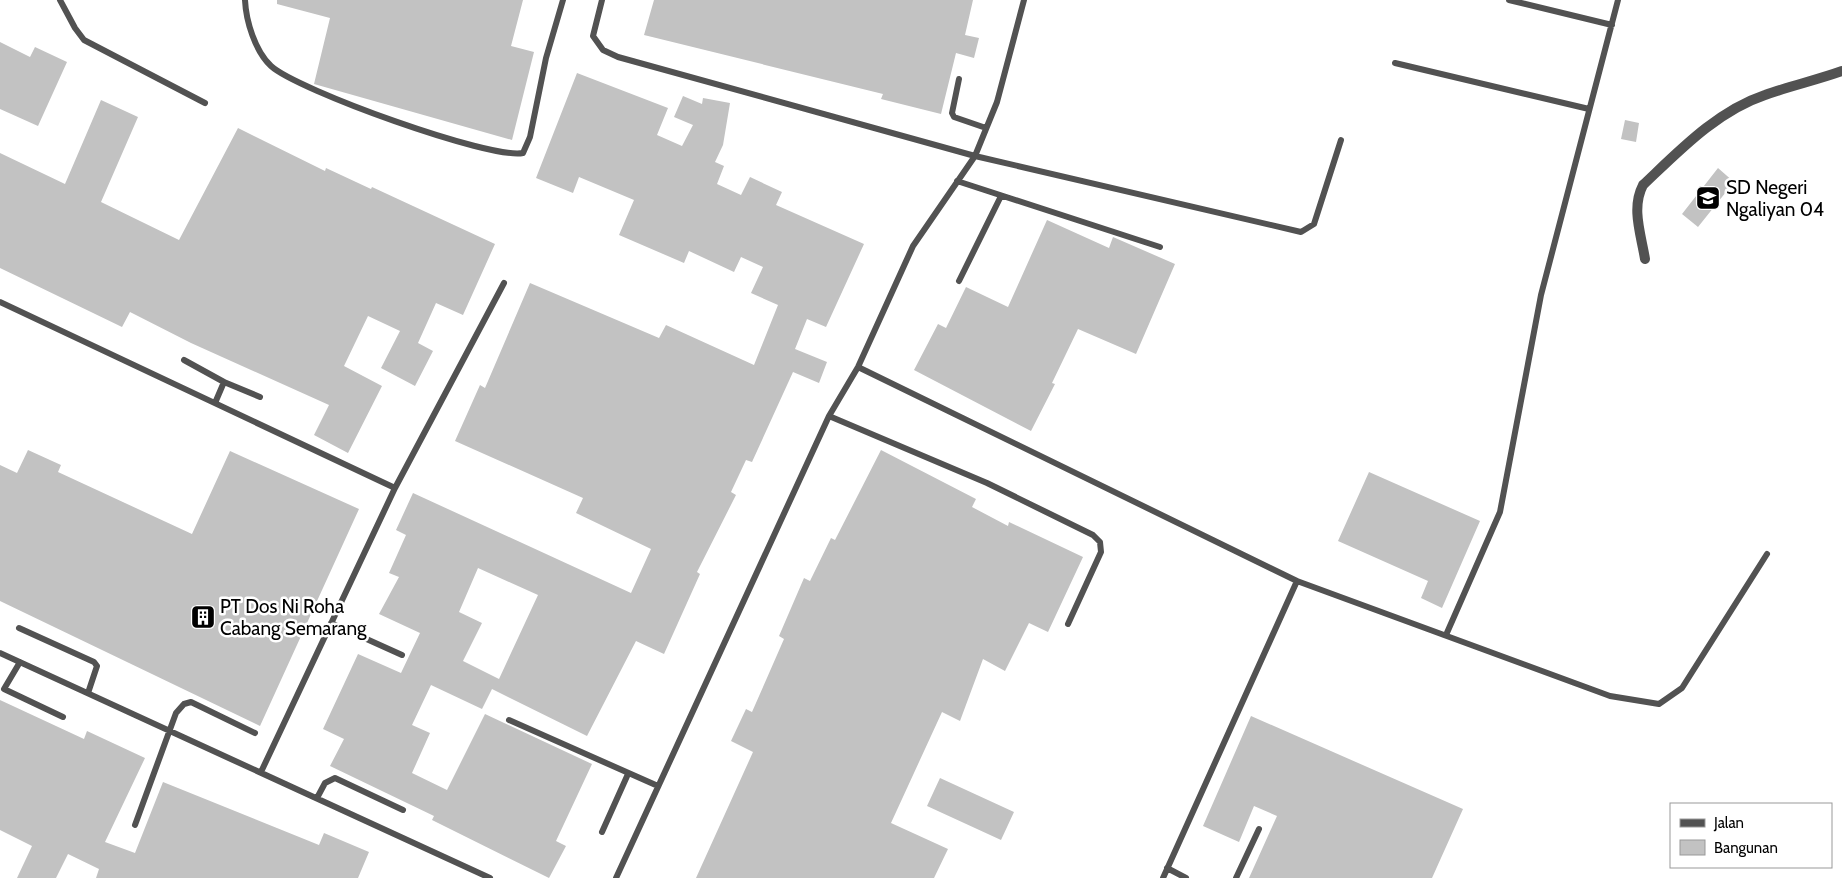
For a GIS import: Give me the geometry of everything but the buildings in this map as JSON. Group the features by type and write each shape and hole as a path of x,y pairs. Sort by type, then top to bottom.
{"street":[{"path":"1645,259 1636,208 1637,198 1643,185 1709,126 1733,110 1764,95 1842,71"}],"lane":[{"path":"60,0 74,28 84,40 205,103"},
{"path":"245,0 249,26 258,48 270,65 290,79 330,98 376,114 470,144 515,155 523,153 530,137 546,58 562,0"},
{"path":"602,0 593,36 602,50 618,57 974,156 1301,232 1314,224 1341,140"},
{"path":"616,878 829,416 858,367 912,246 974,156 997,102 1024,0"},
{"path":"1509,0 1612,25"},
{"path":"1446,635 1500,512 1541,295 1618,0"},
{"path":"1396,63 1589,109"},
{"path":"959,79 952,113 954,117 986,128"},
{"path":"957,181 1160,247"},
{"path":"959,281 1001,196"},
{"path":"262,772 395,488 504,283"},
{"path":"0,302 395,488"},
{"path":"184,360 224,382 260,397"},
{"path":"858,367 1298,581 1610,696 1659,704 1682,688 1768,554"},
{"path":"215,403 224,382"},
{"path":"829,416 987,483 1094,535 1100,542 1101,552 1068,624"},
{"path":"1162,878 1298,581"},
{"path":"332,623 402,655"},
{"path":"19,628 94,662 97,666 96,676 88,693"},
{"path":"0,653 490,878"},
{"path":"20,662 2,688 63,717"},
{"path":"135,825 176,713 184,704 191,702 255,733"},
{"path":"509,720 658,786"},
{"path":"602,832 628,774"},
{"path":"317,798 325,783 336,778 402,810"},
{"path":"1236,878 1259,829"},
{"path":"1167,868 1186,878"}],"place":[{"name":"SD Negeri Ngaliyan 04","path":"1708,198"},
{"name":"PT Dos Ni Roha Cabang Semarang","path":"203,617"}]}
